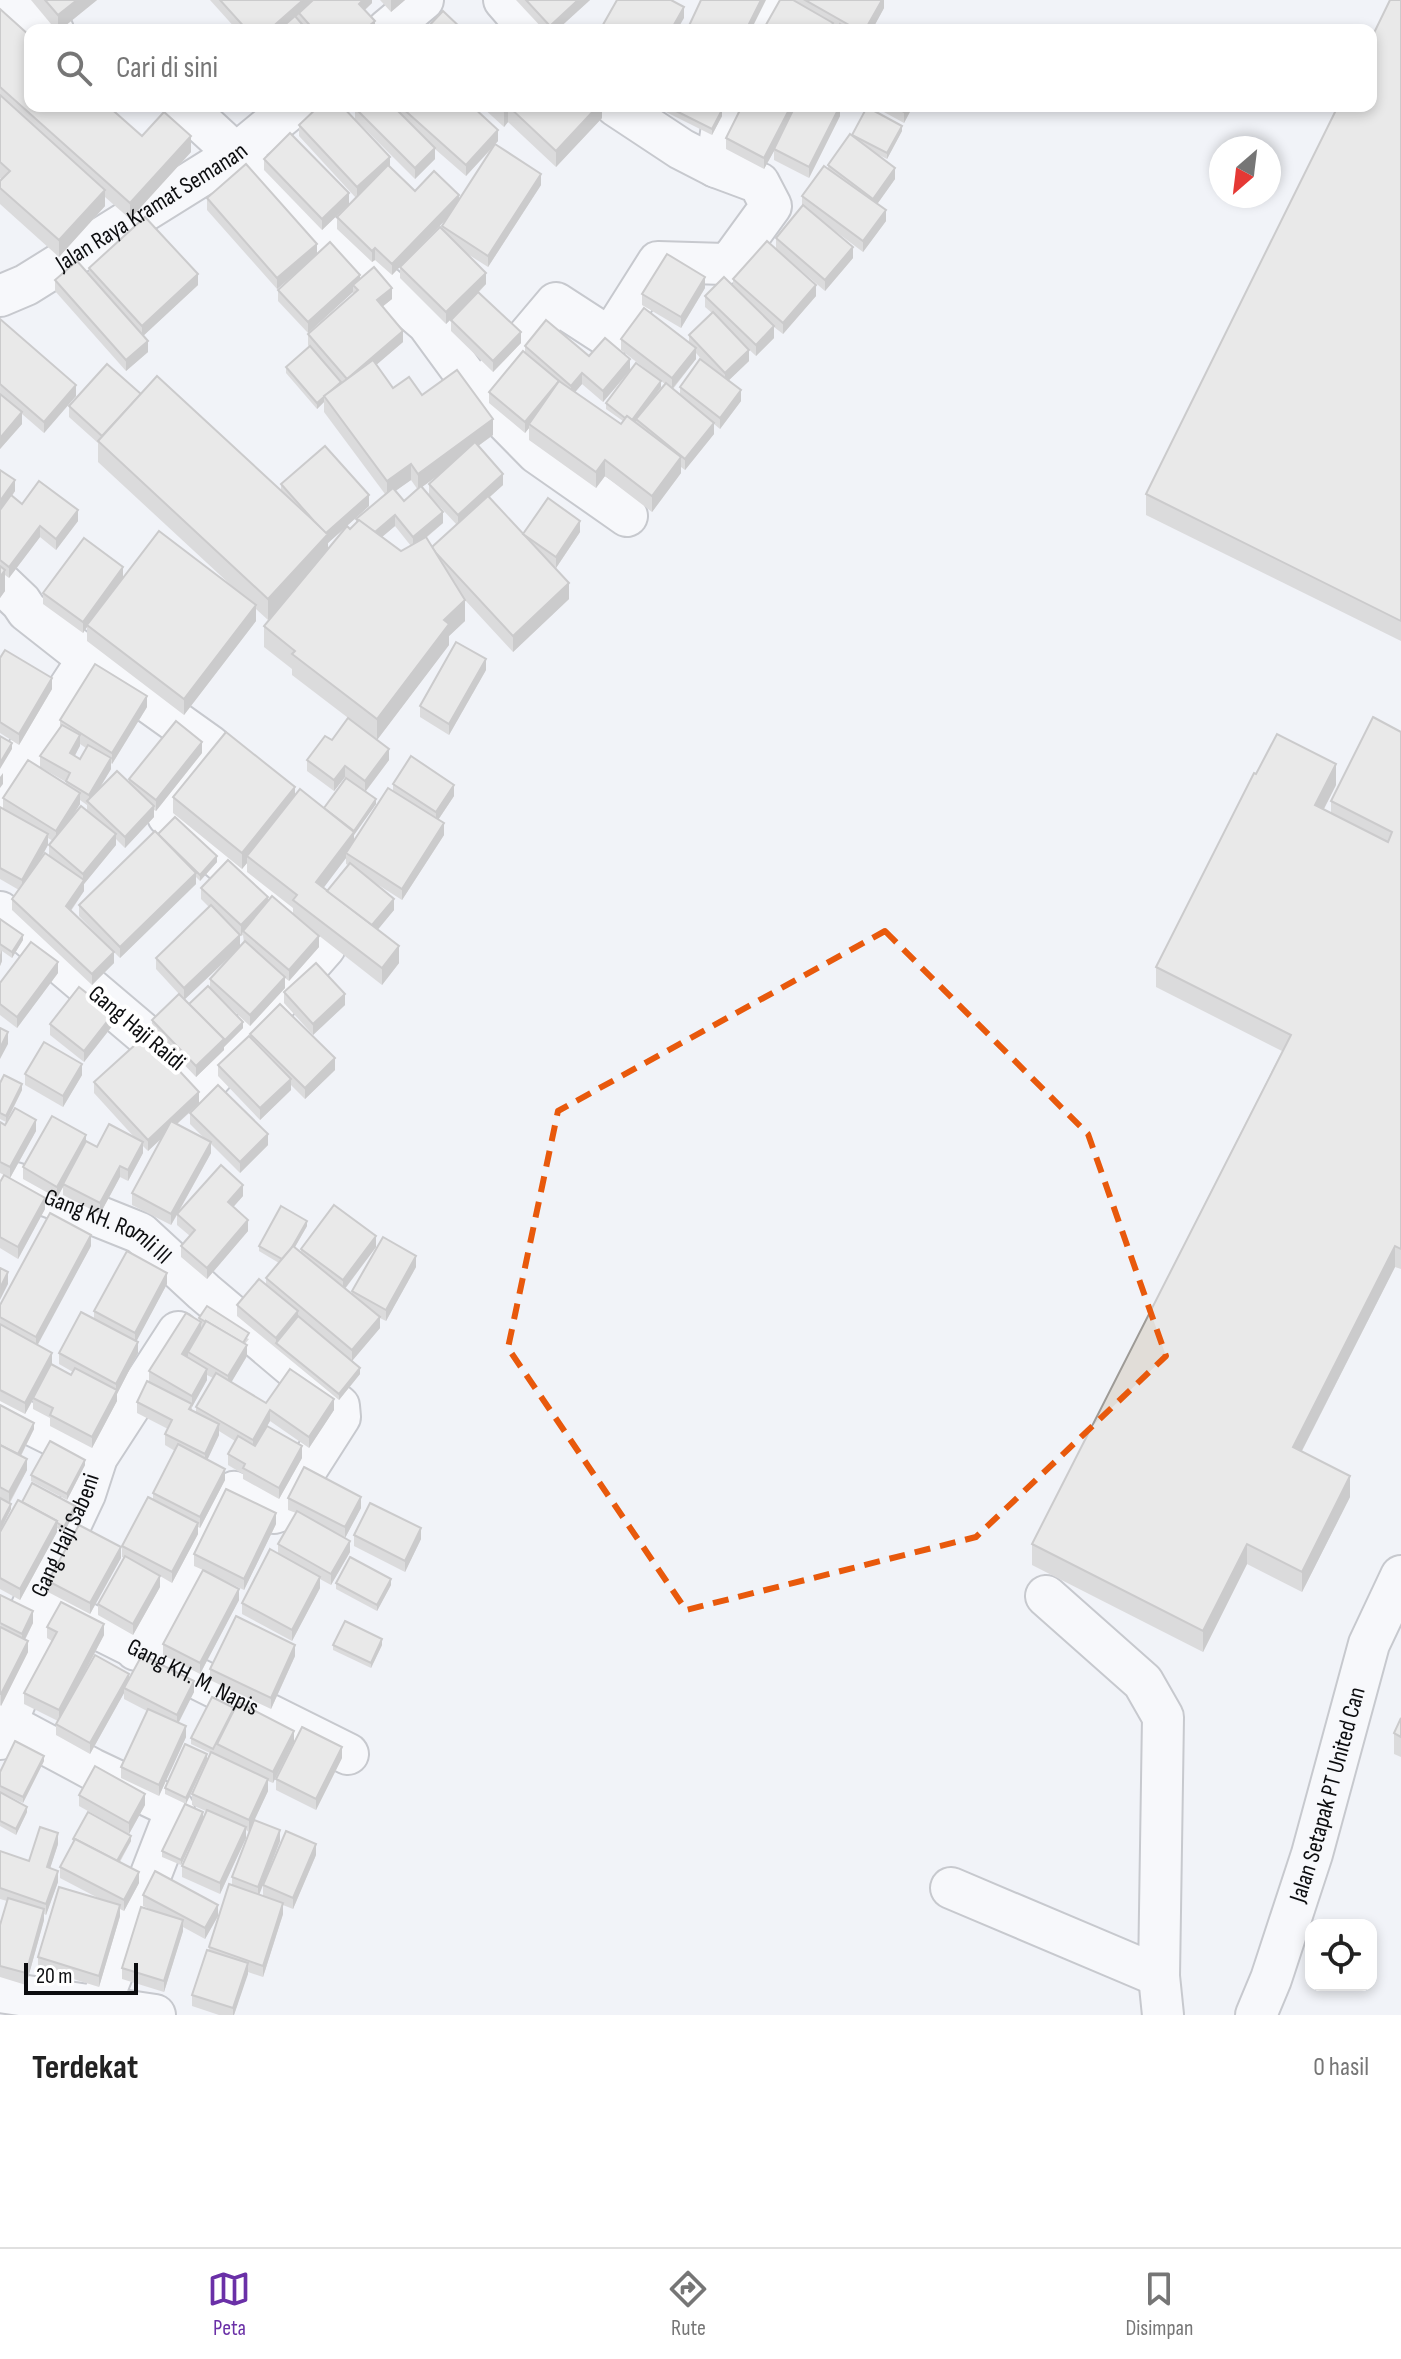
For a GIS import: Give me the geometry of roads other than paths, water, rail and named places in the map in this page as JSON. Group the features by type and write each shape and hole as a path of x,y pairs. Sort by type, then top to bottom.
{"street":[{"path":"16,0 46,24"},
{"path":"394,24 423,0"},
{"path":"504,0 525,24"},
{"path":"762,24 772,0"},
{"path":"190,112 302,215 427,323 479,394 537,453 627,516"},
{"name":"Jalan Raya Kramat Semanan","path":"9,282 236,154 287,112"},
{"path":"479,394 556,303 610,338 658,262 725,264 731,261 771,206 759,183 716,167 681,149 625,112"},
{"path":"716,167 724,112"},
{"name":"Gang Haji Raidi","path":"0,582 27,611 88,659 210,746 168,816 325,947 204,1085 0,912"},
{"path":"0,793 88,659"},
{"name":"Gang KH. Romli III","path":"0,1182 15,1183 140,1233 204,1292 339,1406 340,1417 280,1511 274,1513 234,1492 224,1497 136,1650"},
{"name":"Gang Haji Sabeni","path":"25,1612 85,1494 97,1457 204,1292"},
{"name":"Gang Haji Sabeni","path":"0,1409 97,1457"},
{"name":"Jalan Setapak PT United Can","path":"1256,2015 1312,1854 1369,1644 1401,1576"},
{"path":"1046,1596 1143,1682 1163,1717 1159,1976 1163,2015"},
{"name":"Gang KH. M. Napis","path":"25,1612 56,1608 348,1754"},
{"path":"25,1612 3,1731 92,1769 174,1810 99,2008"},
{"path":"951,1888 1159,1976"},
{"path":"0,1992 155,2015"}]}
